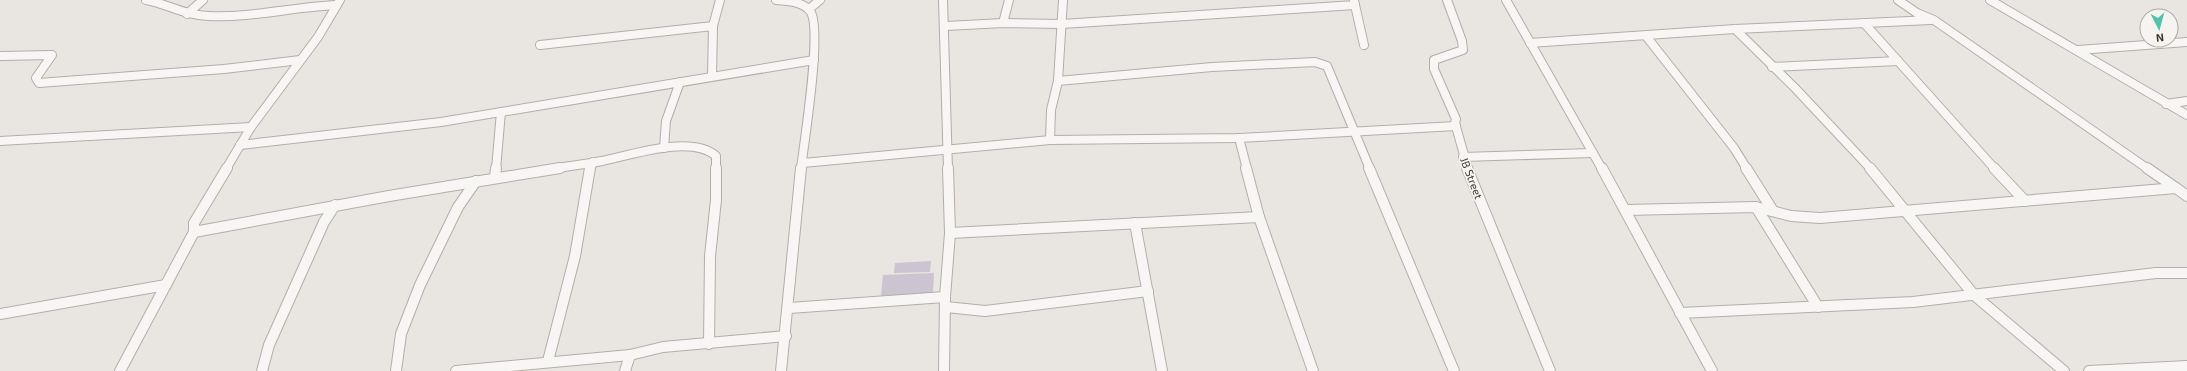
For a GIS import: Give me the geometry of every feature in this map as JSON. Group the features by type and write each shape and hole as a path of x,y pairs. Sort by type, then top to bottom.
{"street":[{"path":"146,0 160,1 187,14 223,16 260,14 338,2"},
{"path":"187,14 203,0"},
{"path":"712,76 713,26 720,0"},
{"path":"776,0 800,4 809,9 814,20 814,60 794,235 789,308 781,371"},
{"path":"809,9 820,0"},
{"path":"943,0 946,26 945,93 949,149 950,234 944,371"},
{"path":"1003,23 1009,0"},
{"path":"1050,140 1051,110 1058,81 1063,0"},
{"name":"JB Street","path":"1447,0 1462,41 1463,50 1434,60 1434,69 1456,119 1456,126 1463,157 1550,371"},
{"path":"1506,0 1626,210 1712,371"},
{"path":"1898,0 1917,13 1934,20 2187,196"},
{"path":"1990,0 2187,115"},
{"path":"120,371 194,232 194,223 240,145 251,127 318,37 338,2"},
{"path":"946,26 1003,23 1062,24 1354,2 1364,45"},
{"path":"1530,43 1735,29 1934,20"},
{"path":"1864,23 2025,201"},
{"path":"540,45 713,26"},
{"path":"1735,29 1795,88 1885,184 1902,209 1974,294 2064,371"},
{"path":"1646,36 1734,148 1773,211"},
{"path":"2078,50 2187,42"},
{"path":"0,56 52,55 36,78 39,83 224,69 300,60"},
{"path":"240,145 441,122 814,60"},
{"path":"1772,67 1898,61"},
{"path":"1058,81 1212,68 1315,62 1327,66 1454,371"},
{"path":"664,148 666,121 680,82"},
{"path":"2166,104 2187,101"},
{"path":"495,177 501,112"},
{"path":"803,164 1050,140 1240,138 1354,133 1456,126"},
{"path":"0,141 251,127"},
{"path":"1240,138 1259,217 1313,371"},
{"path":"194,232 335,205 495,177 593,162 664,148 703,148 712,151 716,156 716,200 710,256 709,344"},
{"path":"1463,157 1593,153"},
{"path":"548,361 575,256 588,173 593,162"},
{"path":"396,371 401,334 412,305 458,208 476,181"},
{"path":"1626,210 1756,207 1791,216 1820,218 1902,209 2025,201 2176,188"},
{"path":"262,371 270,345 314,244 324,222 335,205"},
{"path":"1756,207 1818,307"},
{"path":"950,234 1259,217"},
{"path":"1135,223 1162,371"},
{"path":"1680,313 1913,302 2156,273 2187,273"},
{"path":"0,314 166,285"},
{"path":"789,308 946,302 985,311 1148,291"},
{"path":"456,371 548,361 630,355 663,347 786,336"},
{"path":"625,371 630,355"},
{"path":"2089,371 2187,366"}],"shaded area":[{"path":"931,261 930,272 894,273 895,263"},
{"path":"934,273 933,293 881,296 883,275"}]}
